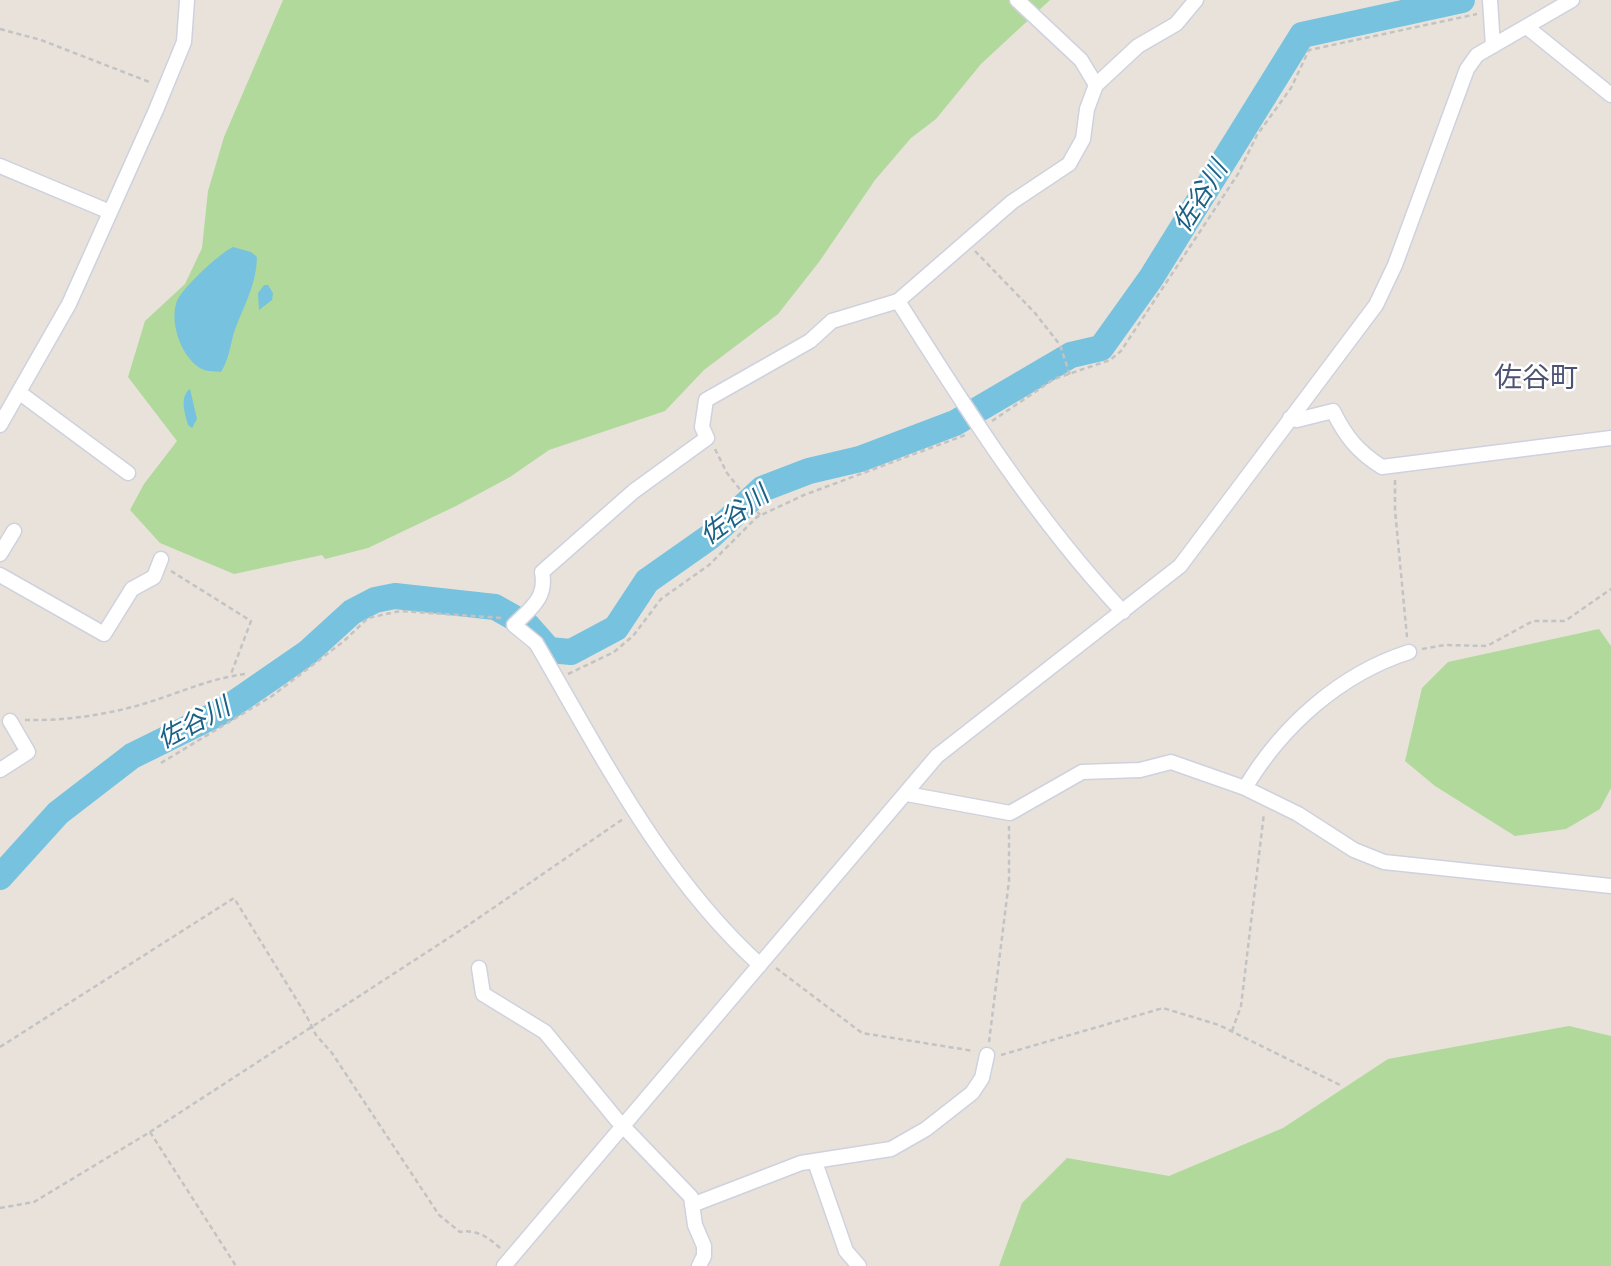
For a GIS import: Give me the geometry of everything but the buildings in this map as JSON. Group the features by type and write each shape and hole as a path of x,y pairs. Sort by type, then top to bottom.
{"street":[{"path":"0,425 69,304 165,88 184,42 187,0"},
{"path":"1017,0 1081,60 1096,85"},
{"path":"763,962 735,941 671,868 634,811 537,643 514,625 541,599 544,586 542,572 634,491 707,438 702,428 706,400 810,341 832,321 898,301 959,245 1012,202 1069,164 1083,139 1087,109 1096,85 1138,46 1176,24 1196,0"},
{"path":"508,1262 937,756 1180,566 1376,305 1395,265 1467,69 1477,55 1528,28 1572,0"},
{"path":"1491,7 1493,46"},
{"path":"1528,28 1611,95"},
{"path":"0,166 110,212"},
{"path":"898,301 979,430 1073,559 1123,612"},
{"path":"20,393 128,474"},
{"path":"1290,418 1297,420 1333,411 1345,434 1360,453 1382,467 1611,439"},
{"path":"0,554 14,531"},
{"path":"0,575 104,634 132,589 154,578 160,562"},
{"path":"1245,788 1283,737 1315,705 1350,678 1378,662 1409,652"},
{"path":"0,770 28,752 10,721"},
{"path":"907,794 1010,813 1082,772 1140,770 1171,762 1245,788 1298,814 1354,850 1384,862 1611,886"},
{"path":"479,968 483,994 545,1032 617,1120 625,1125 691,1197 695,1225 704,1246 704,1256 699,1266"},
{"path":"692,1205 766,1175 815,1161 891,1149 926,1129 972,1093 982,1078 987,1055"},
{"path":"815,1161 846,1251 859,1266"}],"path":[{"path":"558,679 614,652 633,636 661,599 709,565 760,516 804,495 979,430 1054,379 1110,360 1121,351 1238,174 1257,135 1291,88 1309,50 1476,14 1491,7"},
{"path":"0,29 41,40 165,88"},
{"path":"959,245 975,251 1035,313 1060,345 1070,375"},
{"path":"707,438 727,473 760,516"},
{"path":"1395,464 1395,510 1409,652 1445,645 1487,646 1533,621 1565,621 1611,589"},
{"path":"160,562 211,598 251,621 230,676"},
{"path":"161,763 272,696 344,641 368,618 400,611 505,618 514,625"},
{"path":"10,721 55,721 142,704 230,676 246,674"},
{"path":"1232,1031 1241,1006 1265,799"},
{"path":"0,1208 34,1202 150,1132 312,1024 464,928 634,811"},
{"path":"987,1055 1009,881 1010,813"},
{"path":"0,1048 234,898 312,1024 316,1035 332,1053 439,1215 460,1232 469,1230 487,1237 508,1262"},
{"path":"763,962 862,1033 987,1055 1006,1055 1163,1008 1232,1031 1340,1085"},
{"path":"150,1132 236,1266"}],"green space":[{"path":"283,0 1050,0 981,64 936,119 911,138 875,180 819,262 778,314 704,370 665,411 549,450 510,477 368,548 325,559 322,555 234,574 160,543 130,510 144,484 177,441 128,377 145,321 185,284 202,248 208,191 224,137"},
{"path":"1599,629 1611,646 1611,788 1600,809 1566,829 1515,836 1435,786 1405,761 1422,688 1448,662"},
{"path":"1569,1026 1611,1036 1611,1266 999,1266 1022,1203 1067,1158 1169,1176 1283,1128 1388,1059"}],"water":[{"path":"233,247 251,252 257,257 254,279 221,372 207,371 194,363 179,340 175,321 176,304 184,290 201,272"},
{"path":"264,285 268,285 273,293 272,300 259,310 258,293"},
{"path":"190,389 197,419 192,428 188,425 184,406 185,396"}],"waterway":[{"name":"佐谷川","path":"0,877 58,813 132,756 223,711 307,653 352,612 375,600 395,596 495,607 527,625 549,650 571,652 616,628 647,581 711,536 762,489 809,471 860,459 955,423 1071,355 1101,348 1151,278 1302,35 1462,0"}],"district":[{"name":"佐谷町","path":"1536,379"}]}
